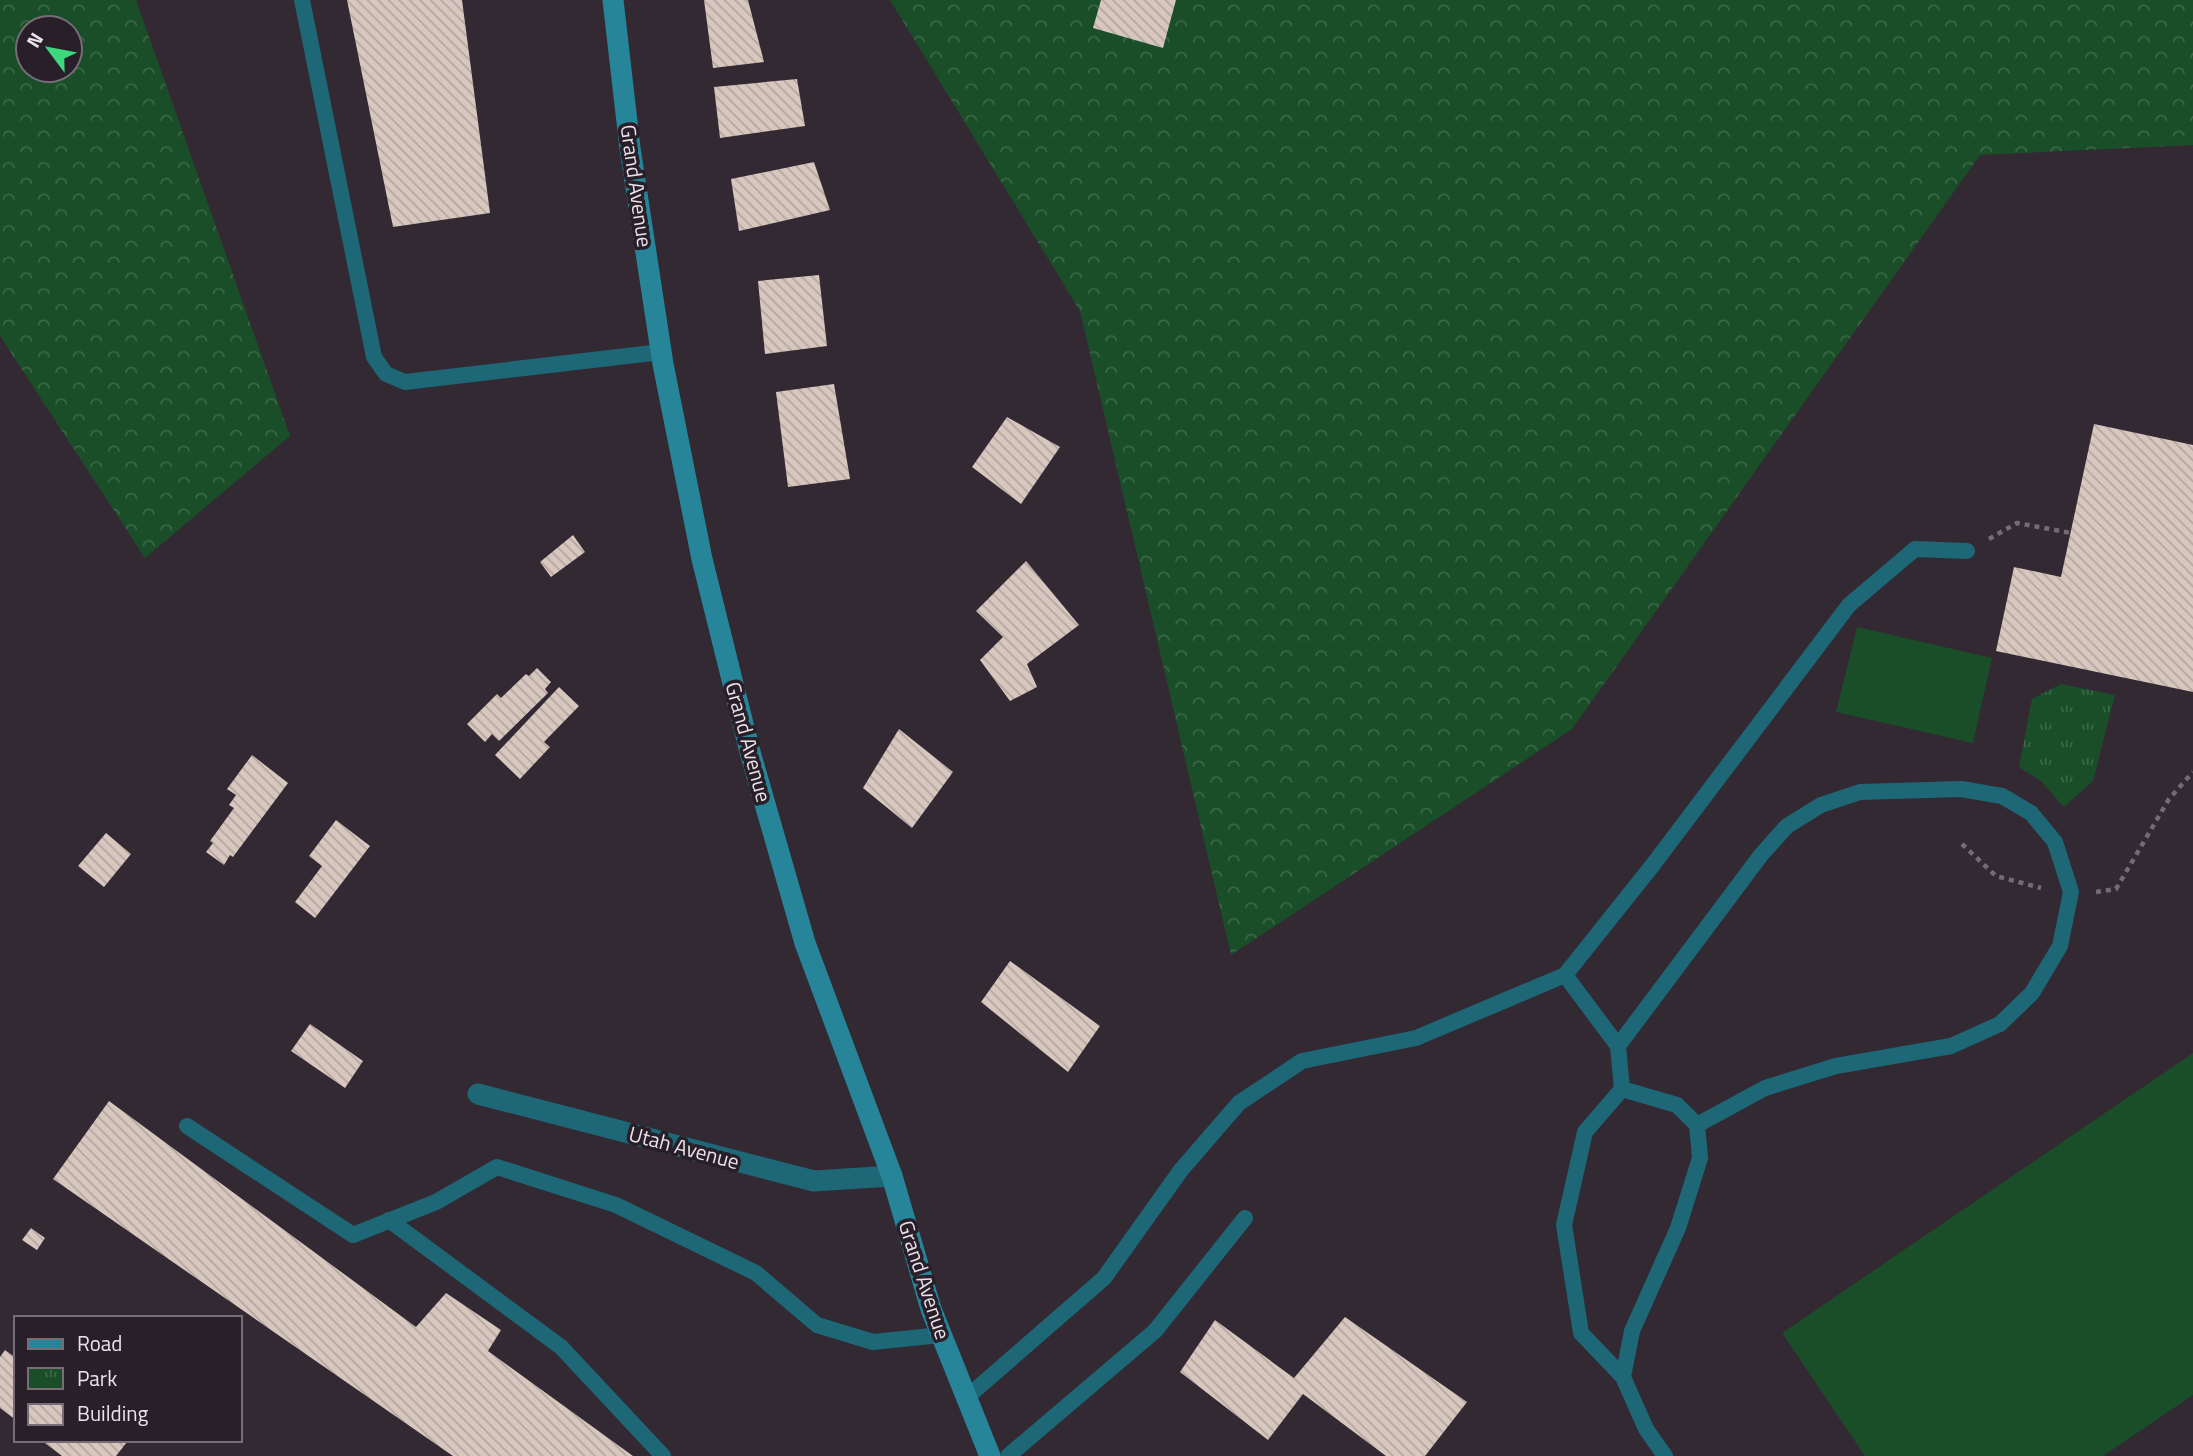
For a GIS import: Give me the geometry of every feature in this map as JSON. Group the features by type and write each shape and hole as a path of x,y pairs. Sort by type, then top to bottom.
{"street":[{"name":"Grand Avenue","path":"613,0 630,148 661,352 702,559 750,752 805,943 892,1176 930,1309 990,1456"},
{"name":"Utah Avenue","path":"478,1094 814,1181 892,1176"}],"lane":[{"path":"302,0 374,357 386,374 405,382 661,352"},
{"path":"966,1398 1104,1279 1181,1170 1238,1103 1302,1061 1416,1038 1565,975 1849,605 1915,549 1967,551"},
{"path":"1618,1046 1761,855 1787,826 1821,805 1860,792 1961,789 2002,796 2031,813 2055,842 2071,892 2060,946 2032,993 2000,1024 1951,1046 1836,1066 1765,1088 1697,1125"},
{"path":"1565,975 1618,1046 1622,1089 1585,1132 1564,1225 1581,1333 1623,1377 1646,1429 1665,1456"},
{"path":"1622,1089 1677,1104 1697,1125 1700,1158 1678,1228 1632,1331 1623,1377"},
{"path":"187,1126 353,1235 436,1202 497,1167 616,1206 755,1273 817,1325 873,1342 941,1335"},
{"path":"1007,1456 1155,1331 1245,1218"},
{"path":"388,1220 561,1347 663,1456"}],"path":[{"path":"1967,551 2017,523 2071,533"},
{"path":"2085,893 2116,889 2169,799 2193,772"},
{"path":"1962,844 1996,876 2041,888"}],"green space":[{"path":"0,0 136,0 290,436 145,558 0,336"},
{"path":"890,0 2193,0 2193,145 1980,155 1572,729 1231,955 1080,311"},
{"path":"1857,627 1992,658 1973,743 1836,712"},
{"path":"2061,684 2115,695 2093,781 2064,807 2041,781 2019,767 2032,699"},
{"path":"2193,1053 2193,1395 2103,1456 1865,1456 1782,1333"}],"building":[{"path":"347,0 462,0 490,213 393,227"},
{"path":"704,0 748,0 764,62 713,68"},
{"path":"1101,0 1176,0 1163,48 1093,28"},
{"path":"797,79 805,126 720,138 714,87"},
{"path":"814,162 830,210 739,231 731,179"},
{"path":"819,275 827,346 765,354 758,281"},
{"path":"834,384 850,479 788,487 776,392"},
{"path":"1007,417 1060,447 1021,504 972,467"},
{"path":"2094,424 2193,445 2193,692 1996,651 2014,567 2061,577"},
{"path":"573,535 585,552 551,577 540,562"},
{"path":"1026,561 1079,625 1027,664 1037,687 1010,701 980,660 1003,637 976,611"},
{"path":"537,668 551,682 545,689 548,693 499,741 492,734 485,742 467,724 497,694 501,698 526,674 529,676"},
{"path":"559,687 579,706 544,742 550,747 520,779 495,755"},
{"path":"899,729 953,772 912,828 863,788"},
{"path":"252,755 288,783 233,857 230,855 224,865 206,852 213,843 210,841 234,808 229,805 236,795 227,789"},
{"path":"336,820 370,846 315,918 295,902 322,866 309,856"},
{"path":"106,833 131,854 104,887 78,866"},
{"path":"1010,961 1100,1026 1068,1072 981,1002"},
{"path":"310,1024 363,1061 345,1088 291,1051"},
{"path":"109,1101 416,1327 446,1293 501,1330 488,1351 633,1456 453,1456 53,1179"},
{"path":"31,1228 45,1238 37,1250 22,1240"},
{"path":"1345,1317 1467,1402 1425,1456 1386,1456 1303,1394 1268,1440 1180,1372 1215,1320 1294,1378"},
{"path":"5,1350 14,1357 14,1418 0,1408 0,1357"},
{"path":"44,1442 127,1442 116,1456 62,1456"}]}
